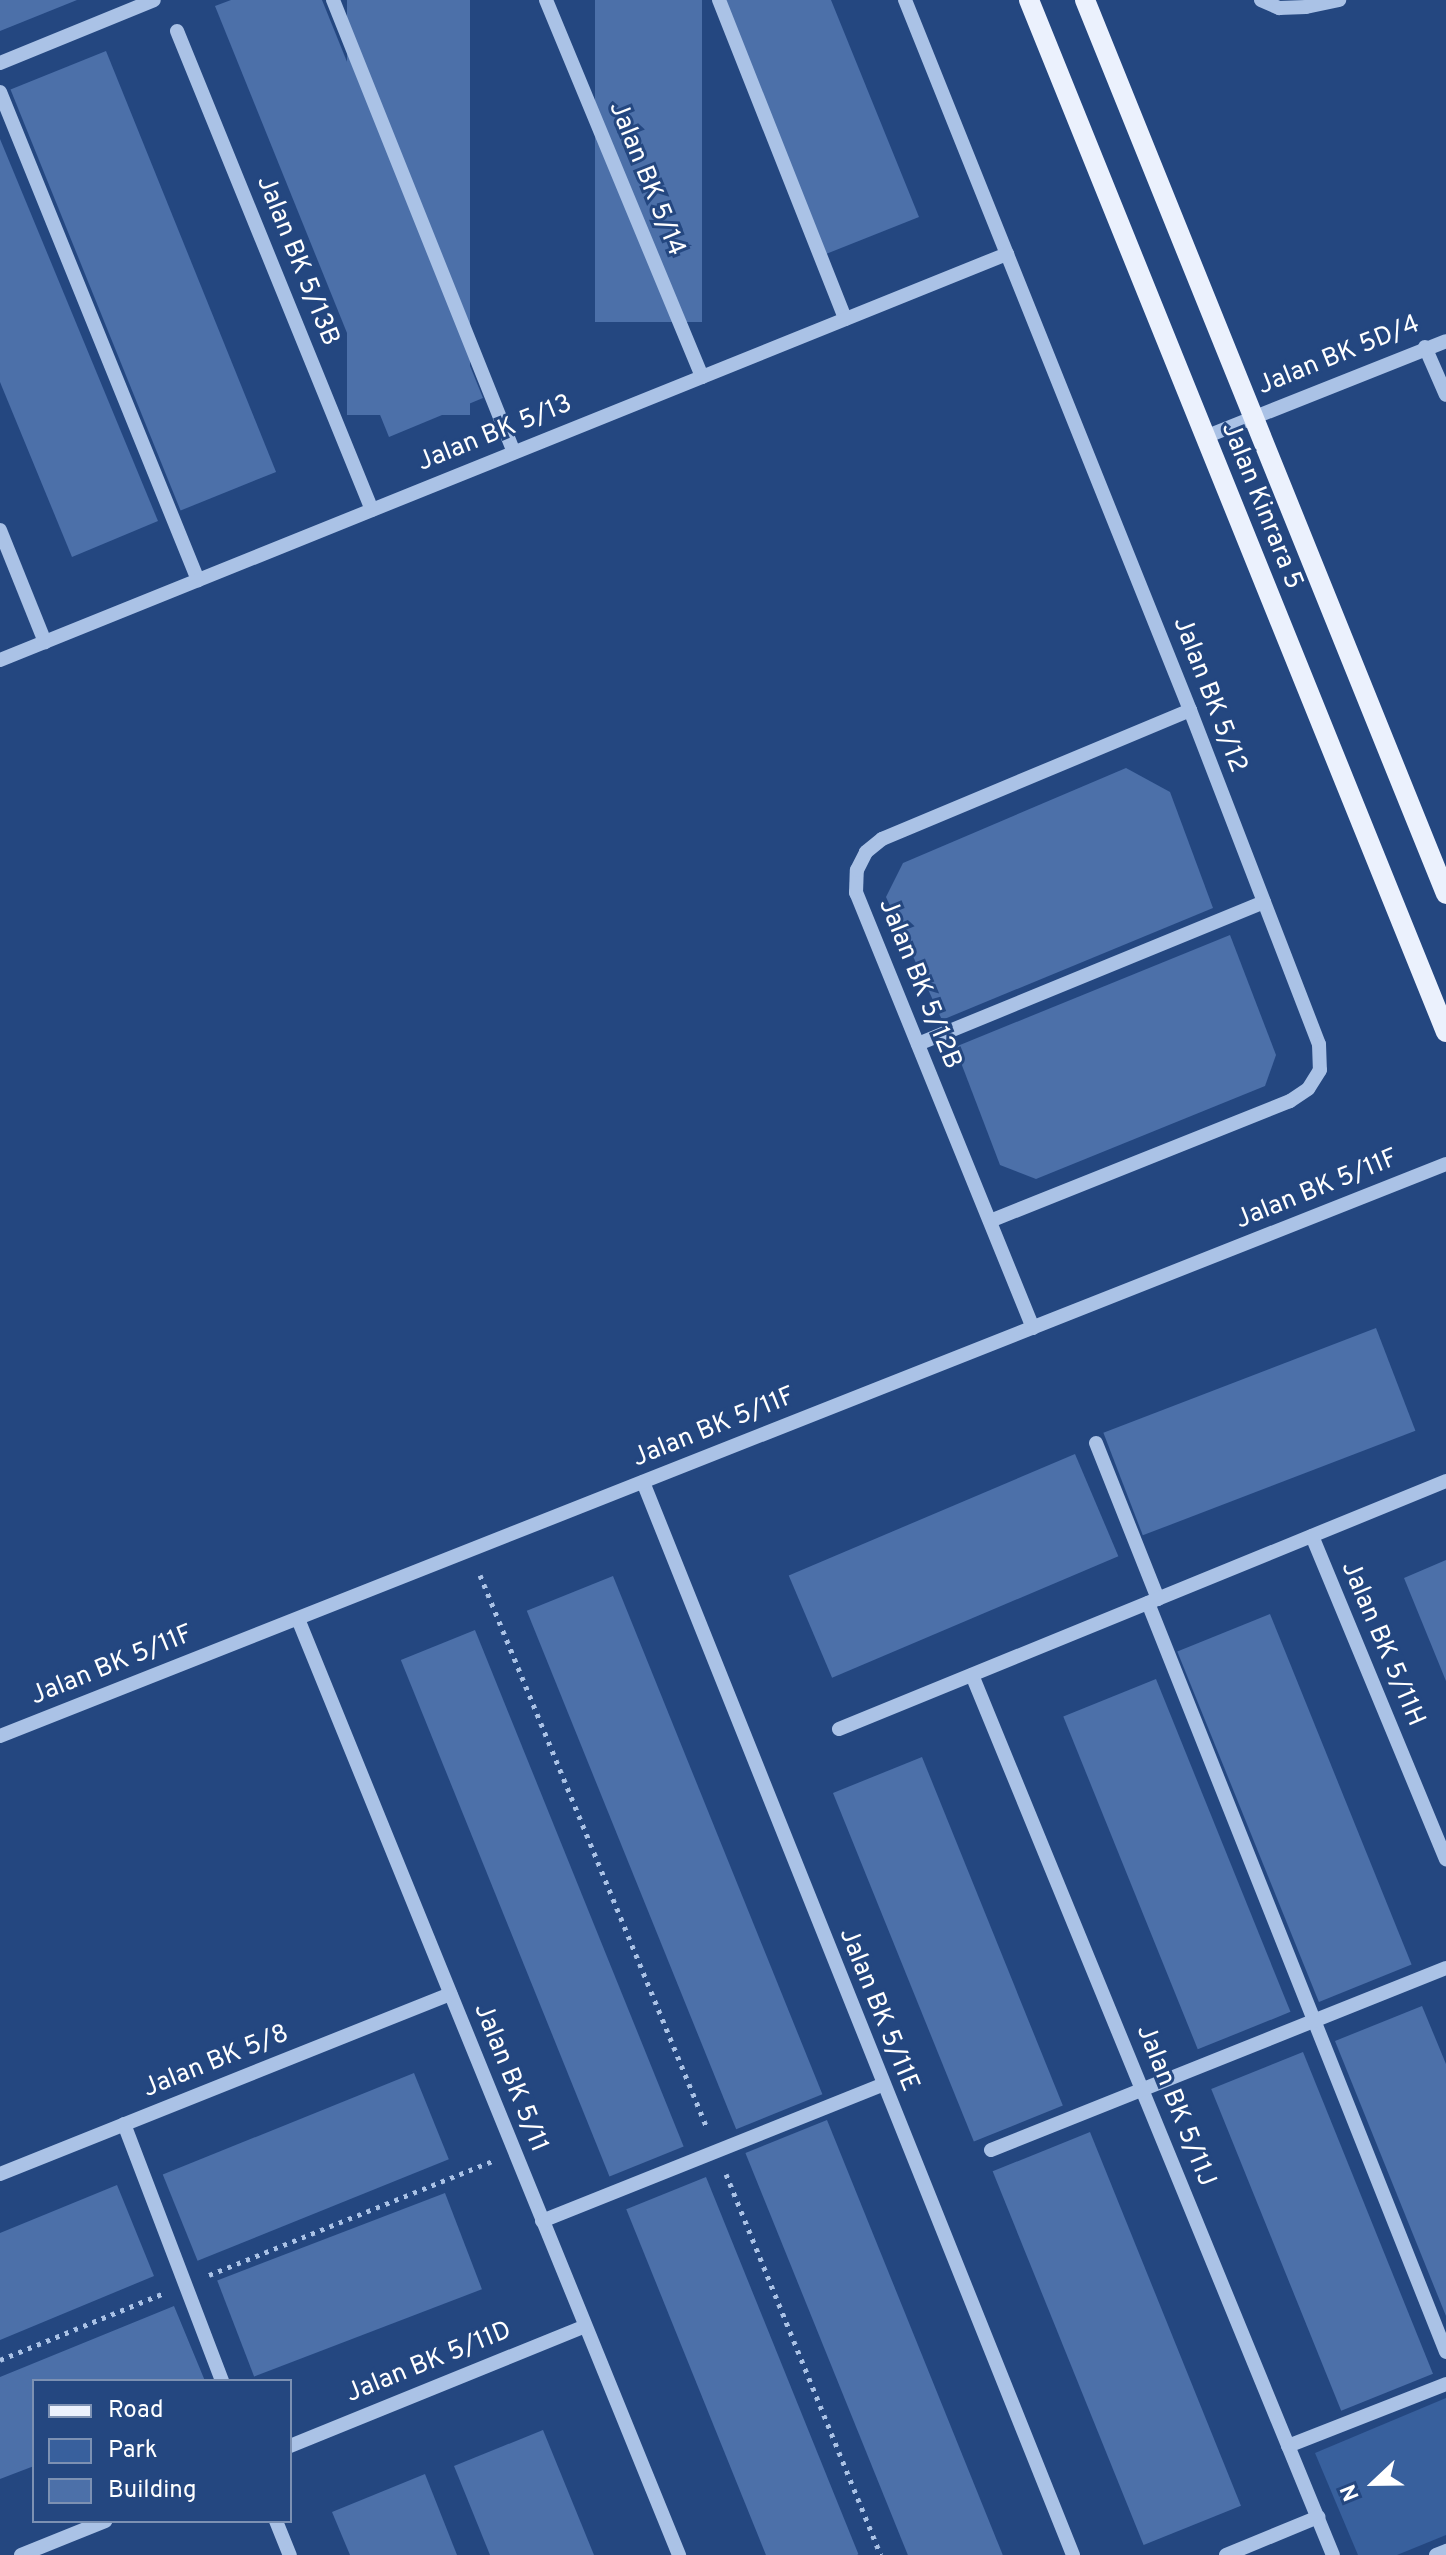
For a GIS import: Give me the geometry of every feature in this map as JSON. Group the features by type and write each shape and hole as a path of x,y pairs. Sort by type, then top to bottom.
{"main road":[{"name":"Jalan Kinrara 5","path":"1029,0 1446,1032"},
{"name":"Jalan Kinrara 5","path":"1085,0 1446,894"}],"street":[{"path":"0,63 154,0"},
{"path":"333,0 514,452"},
{"name":"Jalan BK 5/14","path":"546,0 702,377"},
{"path":"719,0 845,319"},
{"name":"Jalan BK 5/12","path":"905,0 1190,710 1319,1044 1320,1070 1308,1089 1290,1101 990,1221"},
{"path":"1261,0 1279,8 1306,7 1339,0"},
{"name":"Jalan BK 5/13B","path":"177,31 372,510"},
{"path":"0,92 198,580"},
{"name":"Jalan BK 5/13","path":"0,660 1007,254"},
{"name":"Jalan BK 5D/4","path":"1205,437 1446,341"},
{"path":"1425,347 1446,395"},
{"path":"0,530 45,642"},
{"name":"Jalan BK 5/12B","path":"1033,1328 856,893 857,870 866,852 882,839 1190,710"},
{"path":"918,1044 1264,902"},
{"name":"Jalan BK 5/11F","path":"0,1736 1446,1164"},
{"path":"1096,1443 1153,1601 1314,2021 1446,2352"},
{"path":"839,1729 1446,1481"},
{"name":"Jalan BK 5/11E","path":"643,1482 882,2085 1073,2555"},
{"name":"Jalan BK 5/11H","path":"1312,1536 1446,1859"},
{"name":"Jalan BK 5/11","path":"298,1619 679,2555"},
{"name":"Jalan BK 5/11J","path":"972,1675 1333,2555"},
{"path":"991,2150 1446,1968"},
{"name":"Jalan BK 5/8","path":"0,2174 450,1994"},
{"path":"542,2221 882,2085"},
{"path":"124,2124 221,2379"},
{"name":"Jalan BK 5/11D","path":"292,2445 585,2326"},
{"path":"1288,2446 1446,2384"},
{"path":"1226,2555 1318,2517"},
{"path":"21,2555 100,2523"},
{"path":"277,2523 290,2555"},
{"path":"1436,2555 1446,2551"}],"path":[{"path":"470,1550 881,2555"},
{"path":"0,2360 514,2152"}],"green space":[{"path":"1446,2398 1446,2535 1397,2555 1358,2555 1315,2453"}],"building":[{"path":"0,0 77,0 0,31"},
{"path":"231,0 322,0 483,398 389,437 215,6"},
{"path":"347,0 470,0 470,415 347,415"},
{"path":"595,0 702,0 702,322 595,322"},
{"path":"724,0 831,0 919,217 826,254"},
{"path":"106,51 276,472 181,511 11,90"},
{"path":"0,139 158,521 72,557 0,382"},
{"path":"1126,768 1170,792 1213,908 942,1020 886,897 903,863"},
{"path":"1230,935 1276,1055 1265,1086 1036,1179 1000,1165 955,1047"},
{"path":"1376,1328 1415,1431 1143,1535 1103,1433"},
{"path":"1075,1454 1118,1556 832,1678 789,1576"},
{"path":"1446,1560 1446,1681 1404,1578"},
{"path":"613,1576 822,2094 736,2129 527,1611"},
{"path":"1270,1614 1412,1964 1319,2002 1177,1651"},
{"path":"475,1630 684,2146 609,2176 401,1660"},
{"path":"1156,1679 1290,2012 1198,2049 1063,1716"},
{"path":"922,1757 1063,2106 974,2142 833,1793"},
{"path":"1422,2006 1446,2064 1446,2316 1335,2041"},
{"path":"1303,2052 1433,2374 1341,2411 1211,2089"},
{"path":"414,2073 449,2159 198,2261 163,2175"},
{"path":"827,2120 1003,2555 908,2555 745,2153"},
{"path":"1090,2132 1241,2506 1144,2545 993,2171"},
{"path":"706,2177 858,2554 766,2555 626,2209"},
{"path":"117,2185 154,2276 0,2340 0,2233"},
{"path":"445,2193 482,2289 254,2377 217,2280"},
{"path":"174,2306 204,2379 32,2379 32,2467 0,2479 0,2377"},
{"path":"543,2430 594,2555 490,2555 454,2466"},
{"path":"425,2474 457,2555 350,2555 332,2512"}]}
